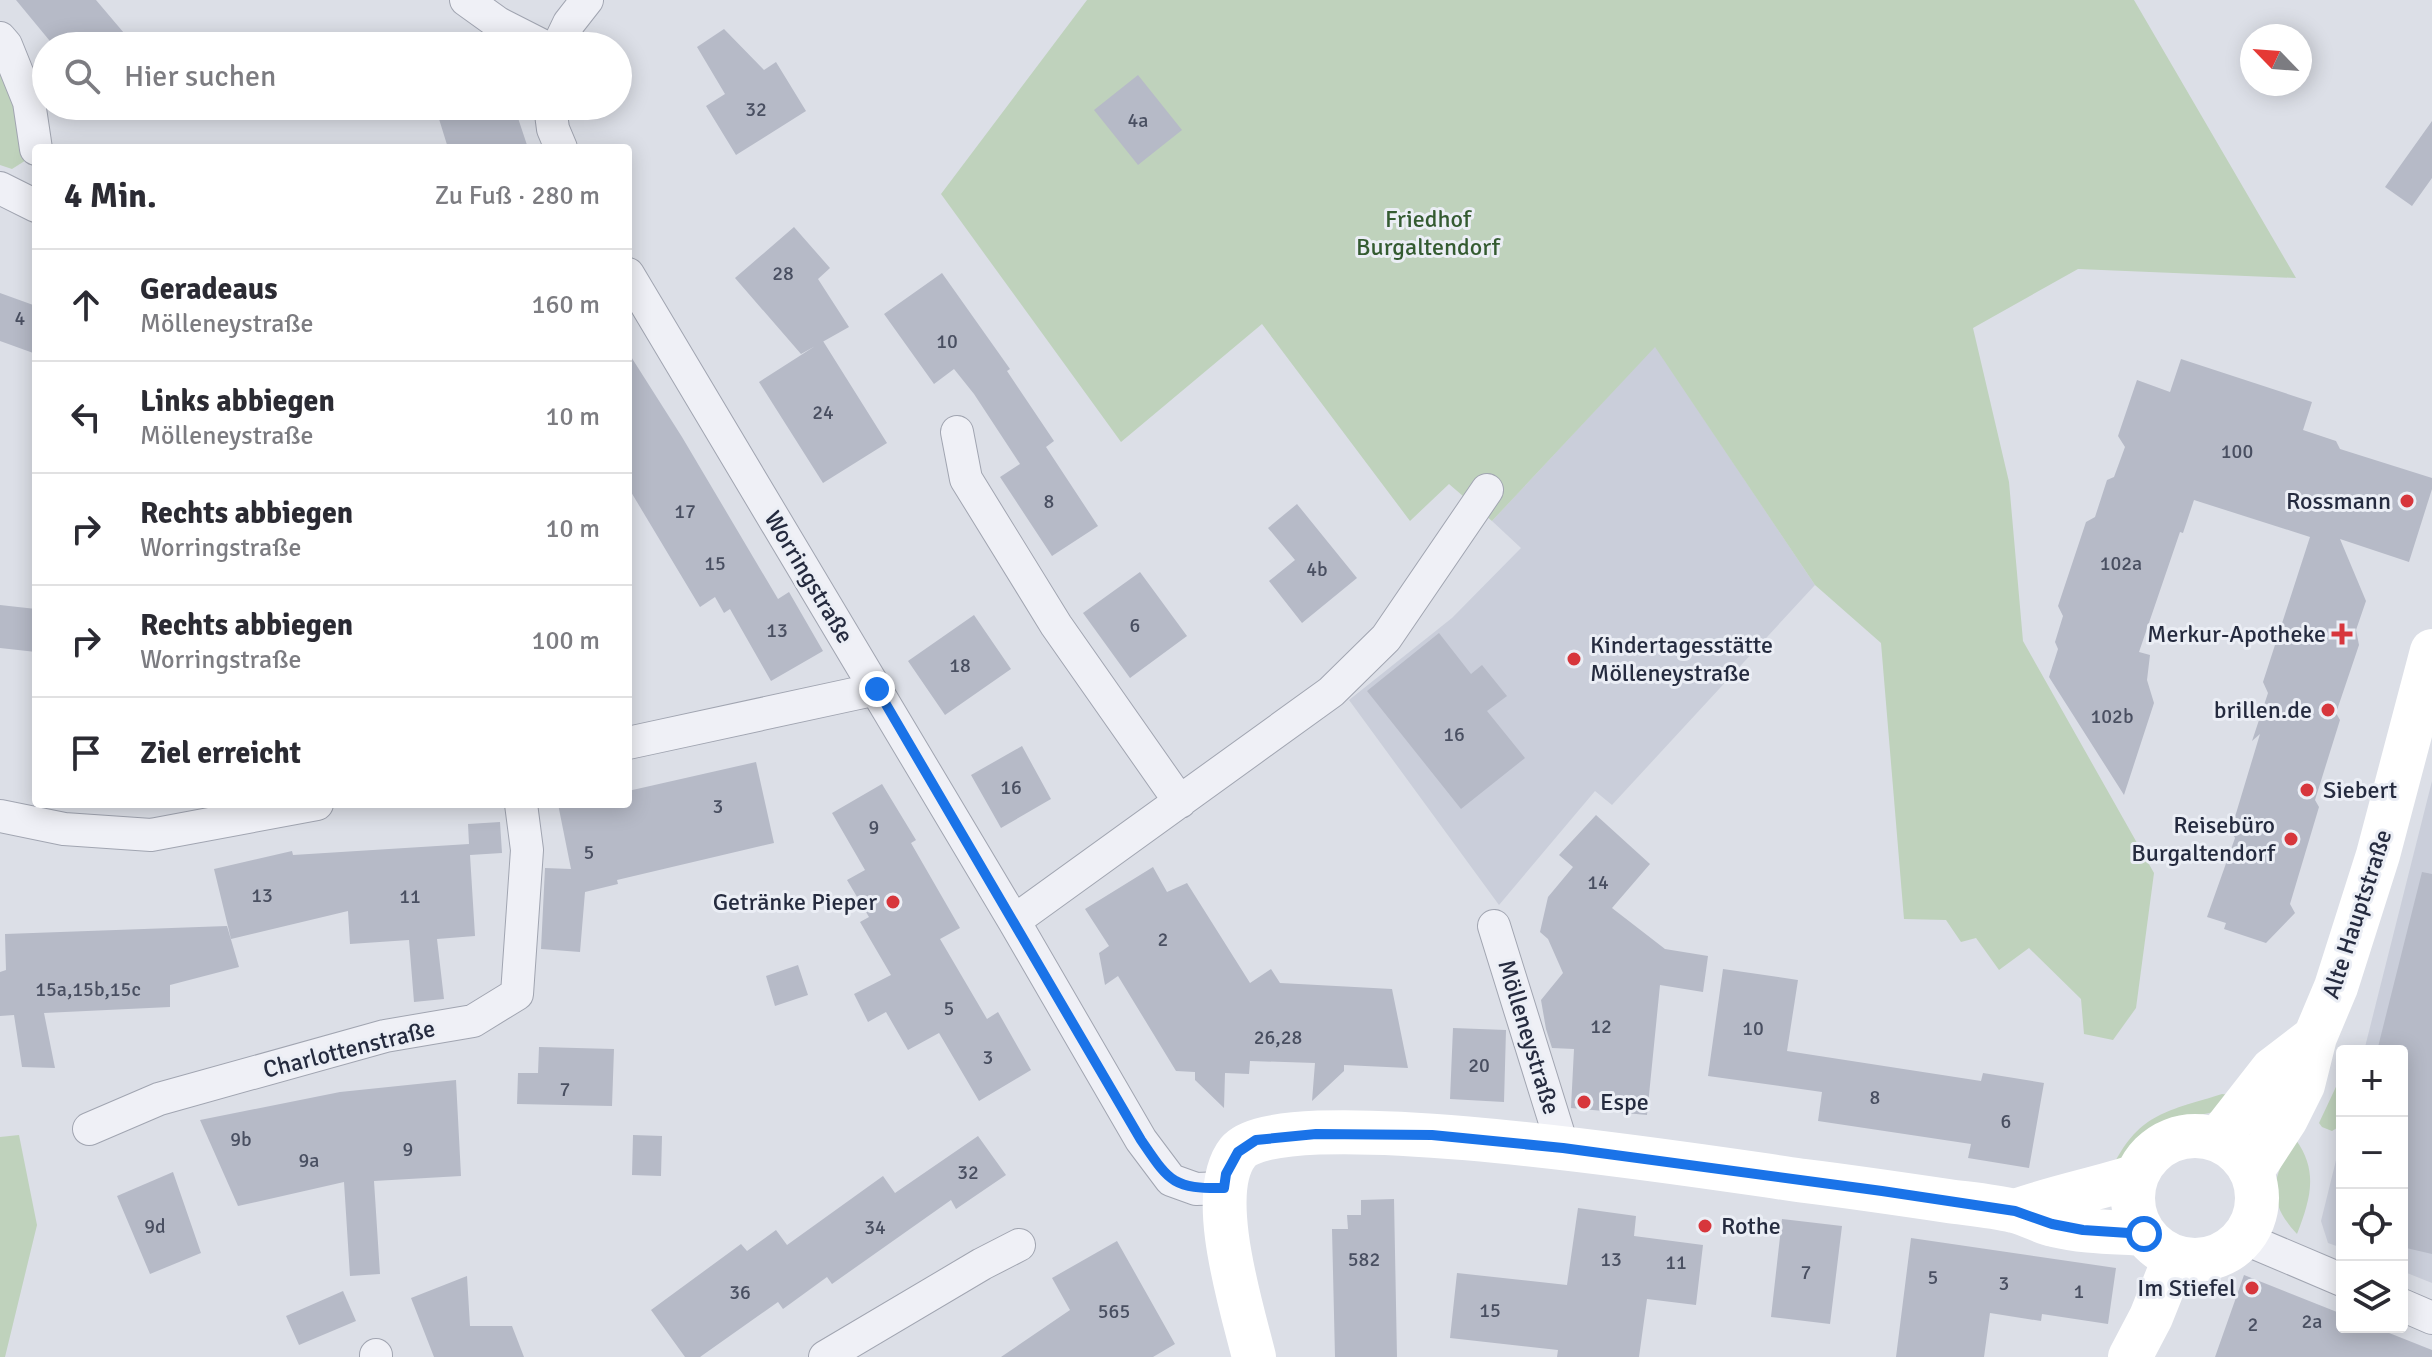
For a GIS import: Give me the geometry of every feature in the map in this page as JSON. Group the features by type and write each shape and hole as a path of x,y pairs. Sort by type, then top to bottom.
{"main road":[{"name":"Alte Hauptstraße","path":"2252,1171 2286,1119 2303,1085 2315,1037 2336,987 2378,855 2432,651"},
{"name":"Alte Hauptstraße","path":"2218,1139 2272,1070 2315,1037"},
{"name":"Mölleneystraße","path":"1224,1188 1231,1164 1246,1145 1256,1140 1294,1135 1389,1133 1477,1138 2015,1211 2052,1224 2159,1246"},
{"path":"2193,1135 2218,1139 2238,1152 2252,1171 2258,1194 2255,1218 2243,1238 2224,1254 2199,1261 2159,1246 2133,1206 2137,1176 2149,1155 2169,1141 2193,1135"},
{"name":"Mölleneystraße","path":"2015,1211 2137,1176"},
{"path":"1224,1188 1226,1229 1254,1357"},
{"path":"2130,1357 2151,1317 2159,1246"}],"street":[{"path":"466,0 516,32"},
{"path":"565,32 587,0"},
{"path":"0,38 6,45 29,102 35,144"},
{"path":"552,120 559,144"},
{"path":"0,188 32,204"},
{"name":"Worringstraße","path":"632,281 877,689 1141,1140 1171,1180 1196,1189 1224,1188"},
{"path":"957,432 966,479 1056,625 1180,802"},
{"path":"1014,921 1331,692 1386,638 1487,490"},
{"path":"632,742 877,689"},
{"path":"0,816 64,829 151,835 296,808"},
{"name":"Charlottenstraße","path":"89,1129 159,1099 385,1036 473,1021 517,994 527,850 522,808"},
{"name":"Mölleneystraße","path":"1494,926 1563,1148"},
{"path":"2243,1238 2336,1277"},
{"path":"825,1357 1019,1245"},
{"path":"2408,1308 2432,1318"}],"shaded area":[{"name":"Kindertagesstätte Mölleneystraße","path":"1655,346 1815,585 1612,805 1595,791 1499,905 1349,700 1452,618 1521,548 1492,521"},
{"path":"2432,781 2432,1283 2408,1273 2408,1045 2366,1045"},
{"path":"2336,1160 2336,1246 2328,1243 2321,1221"}],"green space":[{"name":"Friedhof Burgaltendorf","path":"1087,0 2134,0 2296,278 2078,269 1973,328 2009,482 2023,641 2154,873 2136,1008 2113,1040 2084,1034 2081,999 2029,948 1999,970 1976,938 1961,942 1946,920 1904,919 1881,643 1815,585 1655,347 1492,521 1449,484 1410,521 1262,324 1121,442 941,194"},
{"path":"0,47 31,157 12,169 0,165"},
{"path":"2336,1087 2336,1129 2332,1131 2319,1123"},
{"path":"2222,1094 2231,1095 2224,1109 2164,1125 2113,1166 2123,1148 2145,1124 2171,1110"},
{"path":"19,1135 37,1225 5,1357 0,1357 0,1137"},
{"path":"2296,1140 2308,1163 2310,1175 2306,1209 2297,1234 2287,1222 2276,1199 2277,1176"}],"building":[{"path":"16,0 96,0 123,32 42,32"},
{"path":"724,29 764,70 776,62 806,111 736,155 706,106 725,94 697,47"},
{"path":"1138,75 1182,130 1138,165 1094,110"},
{"path":"439,120 519,120 527,144 447,144"},
{"path":"2432,121 2432,178 2412,206 2385,187"},
{"path":"794,227 830,268 818,279 849,327 801,354 735,278"},
{"path":"942,273 1010,369 1007,371 1054,441 1046,447 1098,526 1052,556 1000,477 1020,464 974,394 954,369 934,384 884,314"},
{"path":"0,293 32,305 32,353 0,341"},
{"path":"823,341 887,443 823,483 759,382"},
{"path":"632,358 778,599 789,592 823,651 771,681 730,609 724,613 715,597 700,607 632,494"},
{"path":"2181,359 2312,402 2303,430 2336,441 2340,449 2432,478 2432,489 2409,562 2340,539 2366,601 2356,630 2359,645 2336,713 2340,720 2315,800 2319,807 2290,904 2295,913 2266,943 2224,929 2226,923 2207,917 2235,838 2231,830 2260,734 2252,741 2268,693 2263,682 2310,537 2194,500 2139,652 2150,655 2147,680 2154,703 2124,795 2049,677 2058,649 2055,642 2063,616 2058,606 2086,522 2095,517 2107,480 2114,477 2125,447 2118,436 2137,380 2170,392"},
{"path":"1297,504 1357,578 1302,623 1269,581 1295,560 1268,528"},
{"path":"1140,572 1187,636 1130,678 1083,613"},
{"path":"0,605 32,609 32,652 0,648"},
{"path":"974,615 1011,669 945,715 908,661"},
{"path":"1439,633 1471,674 1482,665 1507,696 1487,711 1525,758 1461,809 1367,691"},
{"path":"1022,746 1051,799 1001,828 971,775"},
{"path":"756,762 774,843 617,880 618,884 585,892 580,952 541,949 545,868 571,869 559,808 632,808 632,790"},
{"path":"882,784 916,840 911,843 960,928 940,939 987,1019 998,1012 1031,1070 979,1101 939,1033 908,1050 886,1012 868,1022 854,994 891,975 860,922 869,917 847,880 865,870 832,813"},
{"path":"1596,815 1650,864 1612,908 1665,949 1708,956 1703,992 1660,985 1647,1115 1571,1108 1574,1049 1552,1048 1541,1000 1563,973 1548,939 1540,932 1548,897 1573,867 1559,855"},
{"path":"500,822 502,853 470,855 475,936 437,939 444,999 414,1002 409,940 350,944 348,911 231,939 214,869 292,851 293,855 469,844 468,824"},
{"path":"1153,867 1167,892 1187,883 1250,983 1271,969 1280,983 1392,989 1408,1068 1344,1065 1344,1071 1312,1101 1315,1063 1250,1061 1249,1074 1225,1073 1224,1108 1195,1080 1195,1072 1176,1071 1118,976 1105,985 1099,953 1109,946 1085,909"},
{"path":"2422,872 2432,874 2432,1254 2408,1248 2408,1045 2379,1045"},
{"path":"227,926 239,967 170,985 170,1007 44,1013 55,1068 22,1067 14,1015 0,1016 0,972 6,970 5,934"},
{"path":"798,965 808,995 775,1006 766,976"},
{"path":"1723,969 1798,980 1787,1051 1981,1081 1983,1073 2044,1083 2029,1168 1968,1158 1971,1144 1818,1121 1822,1092 1708,1076"},
{"path":"1453,1028 1506,1030 1504,1102 1450,1099"},
{"path":"539,1047 614,1049 612,1106 517,1104 518,1073 538,1073"},
{"path":"456,1080 461,1176 374,1181 380,1274 350,1276 344,1182 238,1206 200,1120 340,1092"},
{"path":"633,1135 662,1136 661,1176 632,1175"},
{"path":"978,1136 1006,1175 956,1209 951,1200 832,1284 827,1277 783,1309 778,1302 700,1357 685,1357 651,1310 741,1244 747,1251 776,1230 787,1245 883,1176 895,1193"},
{"path":"173,1172 201,1253 150,1274 117,1196"},
{"path":"1394,1199 1397,1357 1335,1357 1332,1229 1348,1229 1347,1215 1361,1215 1361,1200"},
{"path":"1578,1208 1636,1216 1634,1236 1703,1245 1696,1305 1647,1299 1639,1357 1557,1357 1558,1350 1450,1338 1457,1273 1567,1285"},
{"path":"1782,1219 1842,1226 1830,1324 1771,1317"},
{"path":"1911,1238 2116,1268 2108,1324 2042,1314 2041,1321 1990,1313 1984,1357 1896,1357"},
{"path":"1117,1241 1175,1344 1153,1357 1001,1357 1070,1310 1052,1278"},
{"path":"2244,1275 2336,1312 2336,1333 2389,1333 2432,1350 2432,1357 2215,1357"},
{"path":"467,1276 470,1326 512,1326 524,1357 434,1357 411,1298"},
{"path":"343,1291 356,1321 299,1345 286,1316"}],"place":[{"name":"Rossmann","path":"2407,501"},
{"name":"Merkur-Apotheke","path":"2342,634"},
{"name":"Kindertagesstätte Mölleneystraße","path":"1574,659"},
{"name":"brillen.de","path":"2328,710"},
{"name":"Siebert","path":"2307,790"},
{"name":"Reisebüro Burgaltendorf","path":"2291,839"},
{"name":"Getränke Pieper","path":"893,902"},
{"name":"Espe","path":"1584,1102"},
{"name":"Rothe","path":"1705,1226"},
{"name":"Im Stiefel","path":"2252,1288"}],"route":[{"path":"877,689 1141,1140 1171,1180 1196,1189 1224,1188 1226,1174 1238,1152 1256,1140 1316,1134 1432,1135 1563,1148 1882,1191 2015,1211 2052,1224 2083,1230 2144,1234"}]}
